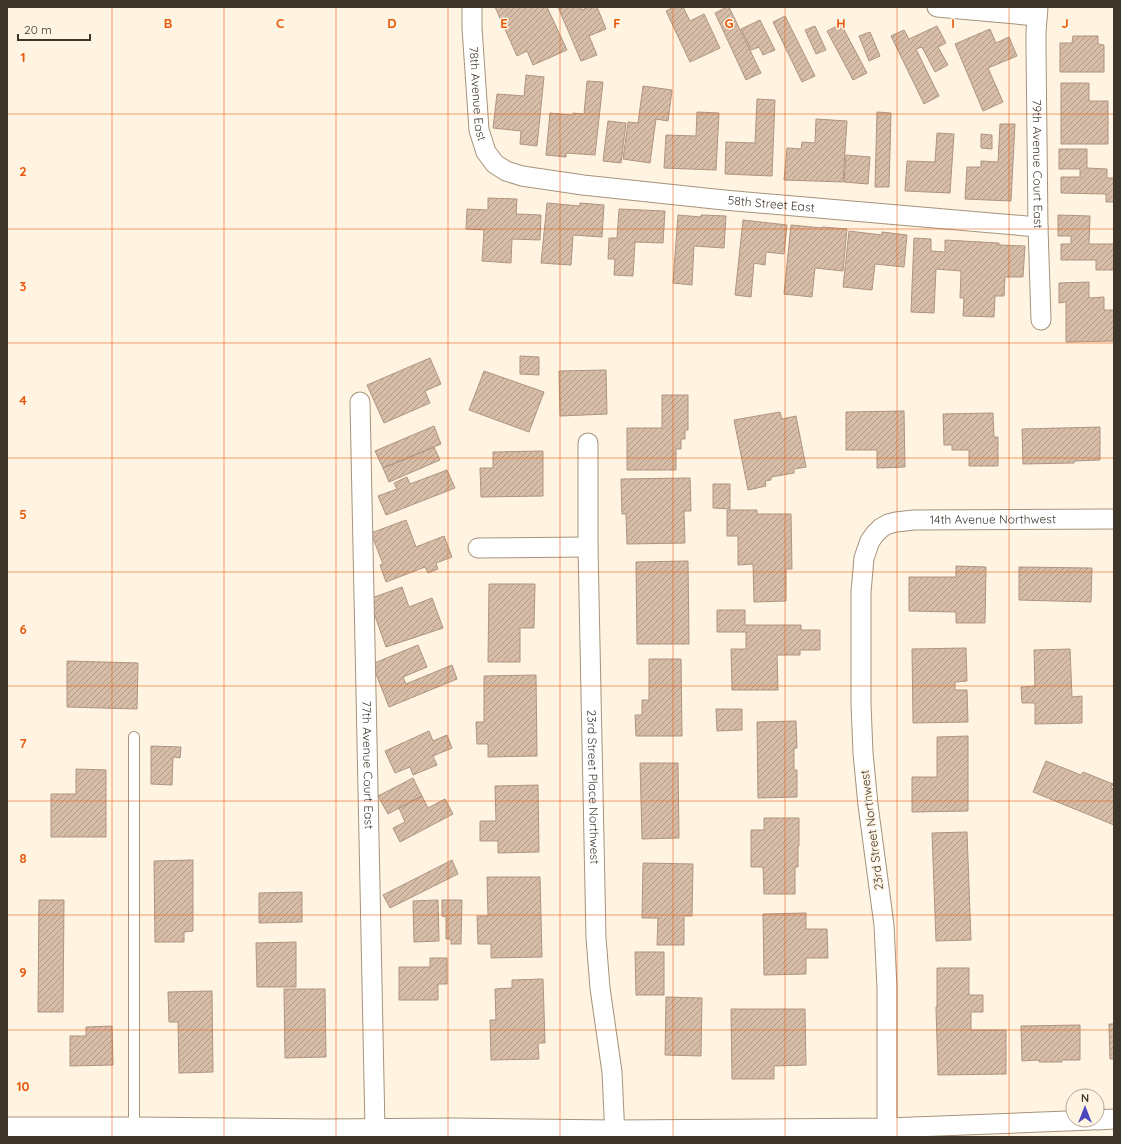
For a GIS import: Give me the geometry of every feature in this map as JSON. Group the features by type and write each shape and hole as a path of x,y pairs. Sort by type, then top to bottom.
{"street":[{"name":"78th Avenue East","path":"472,7 479,130 486,152 495,164 506,171"},
{"path":"937,7 1038,11"},
{"name":"79th Avenue Court East","path":"1038,11 1036,49 1038,227 1041,320"},
{"name":"58th Street East","path":"506,171 522,176 606,188 724,200 1038,227"},
{"name":"77th Avenue Court East","path":"360,402 375,1129"},
{"name":"23rd Street Place Northwest","path":"588,443 588,547 596,938 600,988 612,1072 615,1134"},
{"name":"14th Avenue Northwest","path":"875,534 888,524 914,520 1114,519"},
{"name":"23rd Street Northwest","path":"875,534 866,550 862,576 862,704 863,753 868,805 884,925 887,988 887,1128"},
{"path":"478,548 588,547"},
{"path":"7,1127 134,1127 325,1133 375,1129 453,1128 615,1134 887,1128 1065,1121"}],"lane":[{"path":"134,737 134,1127"}],"building":[{"path":"495,7 547,7 567,50 533,65 527,51 517,56"},
{"path":"558,7 581,7 582,10 589,7 597,7 606,29 589,36 597,55 581,61"},
{"path":"674,7 683,7 690,21 704,14 720,48 690,62 666,11"},
{"path":"729,7 761,73 746,80 715,13"},
{"path":"785,16 815,76 802,82 773,22"},
{"path":"760,20 775,50 763,55 759,47 751,50 741,29"},
{"path":"841,24 867,73 853,80 827,31"},
{"path":"815,26 826,50 816,54 805,30"},
{"path":"937,26 946,43 938,47 948,65 935,72 922,47 916,49 939,96 924,104 891,36 904,30 909,39"},
{"path":"990,29 996,43 1009,37 1017,56 988,68 1003,102 983,111 955,44"},
{"path":"870,32 880,56 869,61 859,36"},
{"path":"1073,36 1098,36 1098,44 1104,45 1104,72 1060,72 1060,43 1072,43"},
{"path":"526,75 544,77 537,146 520,144 521,131 493,128 497,94 524,96"},
{"path":"587,81 603,82 595,155 566,153 566,157 546,155 550,113 572,115 573,113 584,114"},
{"path":"1061,83 1089,83 1089,101 1108,101 1108,144 1061,144"},
{"path":"643,86 672,90 668,121 656,119 650,163 623,159 628,122 638,123"},
{"path":"757,99 775,100 772,176 725,174 726,142 755,143"},
{"path":"697,112 719,113 716,170 664,168 666,135 696,136"},
{"path":"877,112 891,113 889,187 875,187"},
{"path":"816,119 847,121 843,182 784,180 787,148 801,149 802,142 815,143"},
{"path":"608,121 626,123 621,163 603,161"},
{"path":"1000,124 1015,124 1011,201 965,199 967,167 981,167 981,161 998,162"},
{"path":"937,133 954,134 950,193 905,191 907,161 935,162"},
{"path":"981,134 992,135 992,149 981,148"},
{"path":"1059,149 1087,149 1087,168 1107,169 1107,178 1114,178 1114,202 1106,202 1106,194 1061,193 1061,177 1080,177 1080,169 1059,169"},
{"path":"846,155 870,157 868,184 844,182"},
{"path":"488,198 517,199 516,214 541,215 540,240 512,239 511,263 482,261 484,230 466,229 467,209 488,210"},
{"path":"547,203 580,206 580,203 604,205 602,237 573,235 571,265 541,263"},
{"path":"619,209 665,211 663,243 635,242 633,276 614,275 615,259 608,259 609,238 617,238"},
{"path":"678,215 701,217 701,215 726,216 724,248 694,246 692,285 673,283"},
{"path":"1058,215 1090,216 1089,244 1114,244 1114,270 1096,270 1096,260 1061,260 1061,244 1071,244 1071,236 1058,236"},
{"path":"743,220 787,225 784,254 766,252 765,265 754,263 751,297 735,295"},
{"path":"791,225 847,229 843,271 815,268 812,297 784,294"},
{"path":"849,231 882,235 882,232 907,235 904,267 875,264 872,290 843,287"},
{"path":"914,238 931,239 931,251 945,252 945,240 1025,246 1023,277 1005,277 1004,296 995,296 994,317 963,316 964,298 960,298 961,271 936,269 934,313 911,312"},
{"path":"1089,282 1089,298 1104,297 1104,310 1114,310 1114,341 1066,342 1066,302 1059,303 1059,283"},
{"path":"520,356 539,357 539,375 520,374"},
{"path":"430,358 441,384 425,391 430,403 384,423 367,385"},
{"path":"606,370 607,414 560,416 559,371"},
{"path":"484,371 544,392 529,432 469,410"},
{"path":"662,395 688,395 688,430 685,430 685,439 681,439 681,449 676,449 676,470 627,470 627,428 662,428"},
{"path":"904,411 905,467 877,468 877,450 846,450 846,412"},
{"path":"780,412 782,419 796,416 806,467 794,469 794,473 771,477 771,480 765,481 766,486 748,490 734,420"},
{"path":"993,413 994,437 998,437 998,466 969,466 969,450 952,450 952,445 944,445 943,414"},
{"path":"434,426 441,444 383,468 375,451"},
{"path":"1100,427 1100,460 1074,461 1074,463 1023,464 1022,429"},
{"path":"434,447 440,460 389,482 383,468"},
{"path":"543,451 543,496 481,497 480,468 493,468 493,452"},
{"path":"447,470 455,488 386,515 378,496 397,489 394,483 407,477 410,484"},
{"path":"690,478 691,511 684,511 685,543 627,544 626,514 622,514 621,479"},
{"path":"713,484 730,484 730,509 713,508"},
{"path":"727,510 757,510 757,514 791,514 792,569 786,569 786,601 754,602 753,564 738,565 738,536 727,536"},
{"path":"406,520 416,547 444,536 452,557 436,563 438,569 428,573 425,567 386,582 380,565 383,564 371,533"},
{"path":"688,561 689,644 637,644 636,562"},
{"path":"956,566 986,567 985,623 956,623 956,612 909,611 909,577 956,577"},
{"path":"1019,567 1092,568 1091,602 1019,600"},
{"path":"489,584 535,584 534,628 520,628 520,662 488,662"},
{"path":"402,587 409,607 432,598 443,628 386,647 369,599"},
{"path":"717,610 745,610 745,625 801,625 801,630 820,630 820,650 800,650 800,655 777,655 778,690 732,690 731,649 746,649 746,632 717,632"},
{"path":"418,645 427,667 403,677 406,684 452,665 457,679 389,707 372,664"},
{"path":"966,648 967,681 955,682 955,690 967,690 968,722 913,723 912,649"},
{"path":"1070,649 1072,697 1082,696 1082,723 1035,724 1035,703 1022,703 1021,687 1035,686 1034,650"},
{"path":"649,659 681,659 682,736 636,736 635,715 642,715 642,700 649,700"},
{"path":"67,661 138,663 137,709 67,707"},
{"path":"536,675 537,756 488,757 488,744 477,744 476,722 484,722 484,676"},
{"path":"716,709 742,709 742,730 717,731"},
{"path":"796,721 797,748 794,748 794,770 797,770 797,797 758,798 757,722"},
{"path":"429,731 433,741 447,735 452,748 433,756 437,765 413,775 410,767 395,773 385,751"},
{"path":"968,736 968,811 912,812 912,777 937,777 937,737"},
{"path":"151,746 181,747 180,758 173,757 172,785 151,784"},
{"path":"1046,761 1081,775 1083,772 1113,784 1111,788 1114,789 1114,825 1033,792"},
{"path":"640,763 678,763 679,838 642,839"},
{"path":"76,769 106,770 106,837 51,837 51,794 76,794"},
{"path":"413,778 422,796 388,814 378,796"},
{"path":"538,785 539,852 498,853 498,841 480,841 480,821 496,821 495,786"},
{"path":"422,796 428,808 445,799 453,814 400,842 393,828 405,822 399,808"},
{"path":"764,818 799,818 798,867 795,867 795,894 764,894 763,867 751,867 751,830 764,830"},
{"path":"967,832 971,940 936,941 932,833"},
{"path":"193,860 193,931 184,932 184,942 155,942 154,861"},
{"path":"452,860 458,874 390,908 383,895"},
{"path":"643,863 693,864 692,916 684,916 684,945 657,945 658,918 642,918"},
{"path":"487,877 540,877 542,957 491,958 491,944 478,944 477,916 488,916"},
{"path":"302,892 302,922 259,923 259,893"},
{"path":"39,900 64,900 63,1012 38,1012"},
{"path":"438,900 439,941 414,942 413,901"},
{"path":"442,900 462,900 461,944 451,944 451,939 446,939 446,917 442,916"},
{"path":"806,913 806,929 827,929 828,958 806,958 806,974 764,975 763,914"},
{"path":"296,942 296,987 257,987 256,943"},
{"path":"635,952 664,952 664,995 636,995"},
{"path":"430,958 447,958 447,984 438,984 438,1000 399,1000 399,967 430,967"},
{"path":"937,968 969,968 969,995 983,995 983,1012 971,1012 971,1030 1006,1030 1006,1074 938,1075 936,1007"},
{"path":"543,979 545,1043 538,1043 539,1059 491,1060 490,1020 496,1020 495,989 512,988 512,980"},
{"path":"284,989 325,989 326,1057 285,1058"},
{"path":"212,991 213,1072 179,1073 178,1022 169,1022 168,992"},
{"path":"666,997 702,998 701,1056 665,1055"},
{"path":"731,1009 805,1009 806,1065 774,1066 774,1079 732,1079"},
{"path":"1109,1024 1114,1024 1114,1059 1110,1059"},
{"path":"1080,1025 1080,1060 1062,1060 1062,1062 1039,1062 1039,1060 1022,1061 1021,1026"},
{"path":"112,1026 113,1065 70,1066 70,1036 86,1036 86,1027"}]}
